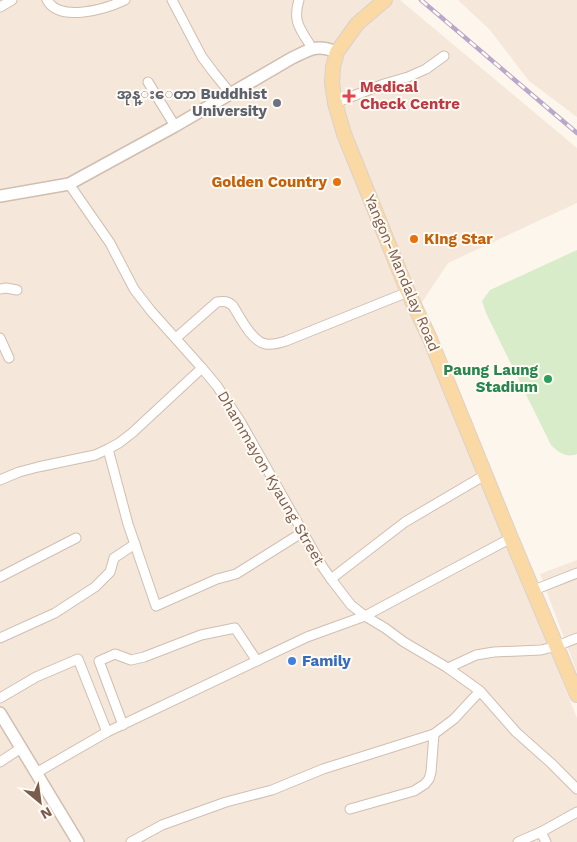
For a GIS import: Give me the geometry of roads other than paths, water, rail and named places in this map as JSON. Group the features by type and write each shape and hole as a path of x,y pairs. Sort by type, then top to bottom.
{"main road":[{"name":"Yangon-Mandalay Road","path":"385,0 356,24 337,52 333,67 332,83 335,103 344,134 408,292 430,339 577,695"}],"street":[{"path":"0,7 12,0"},
{"path":"47,0 50,5 58,10 68,12 102,9 125,0"},
{"path":"172,0 202,58 231,94"},
{"path":"298,0 296,18 312,48"},
{"path":"0,196 69,184 312,48 327,48 337,52"},
{"path":"335,103 408,77 426,69 444,56"},
{"path":"148,82 175,126"},
{"name":"Dhammayon Kyaung Street","path":"69,184 110,243 134,289 217,386 240,421 322,566 351,605 364,616 448,668 480,691 516,732 577,789"},
{"path":"0,289 17,290"},
{"path":"176,338 218,302 223,301 229,302 233,306 258,340 264,344 273,344 286,341 408,292"},
{"path":"0,338 9,358"},
{"path":"0,480 38,467 95,455 119,443 202,368"},
{"path":"108,449 128,524 156,606 217,579 236,574 303,532"},
{"name":"Dhammayon Kyaung Street","path":"332,579 405,522 485,474"},
{"path":"0,577 76,538"},
{"path":"36,773 108,732 308,637 364,616 511,538"},
{"path":"0,638 55,613 95,587 110,572 114,558 135,544"},
{"path":"534,590 577,572"},
{"path":"123,725 100,661 115,654 131,660 144,658 201,635 235,628 257,661"},
{"path":"448,668 476,655 494,652 541,650 577,638"},
{"path":"0,698 36,677 78,659 108,732"},
{"path":"131,842 162,825 226,802 272,790 323,769 434,734 454,719 480,691"},
{"path":"0,713 78,842"},
{"path":"350,809 414,791 425,784 431,772 434,734"},
{"path":"0,762 21,748"},
{"path":"518,842 541,832 577,812"},
{"path":"541,832 546,842"}],"railway":[{"path":"421,0 577,133"}],"place":[{"name":"Medical Check Centre","path":"349,96"},
{"name":"အုန္းေတာ Buddhist University","path":"277,103"},
{"name":"Golden Country","path":"337,182"},
{"name":"KIng Star","path":"414,239"},
{"name":"Paung Laung Stadium","path":"548,379"},
{"name":"Family","path":"292,661"}]}
